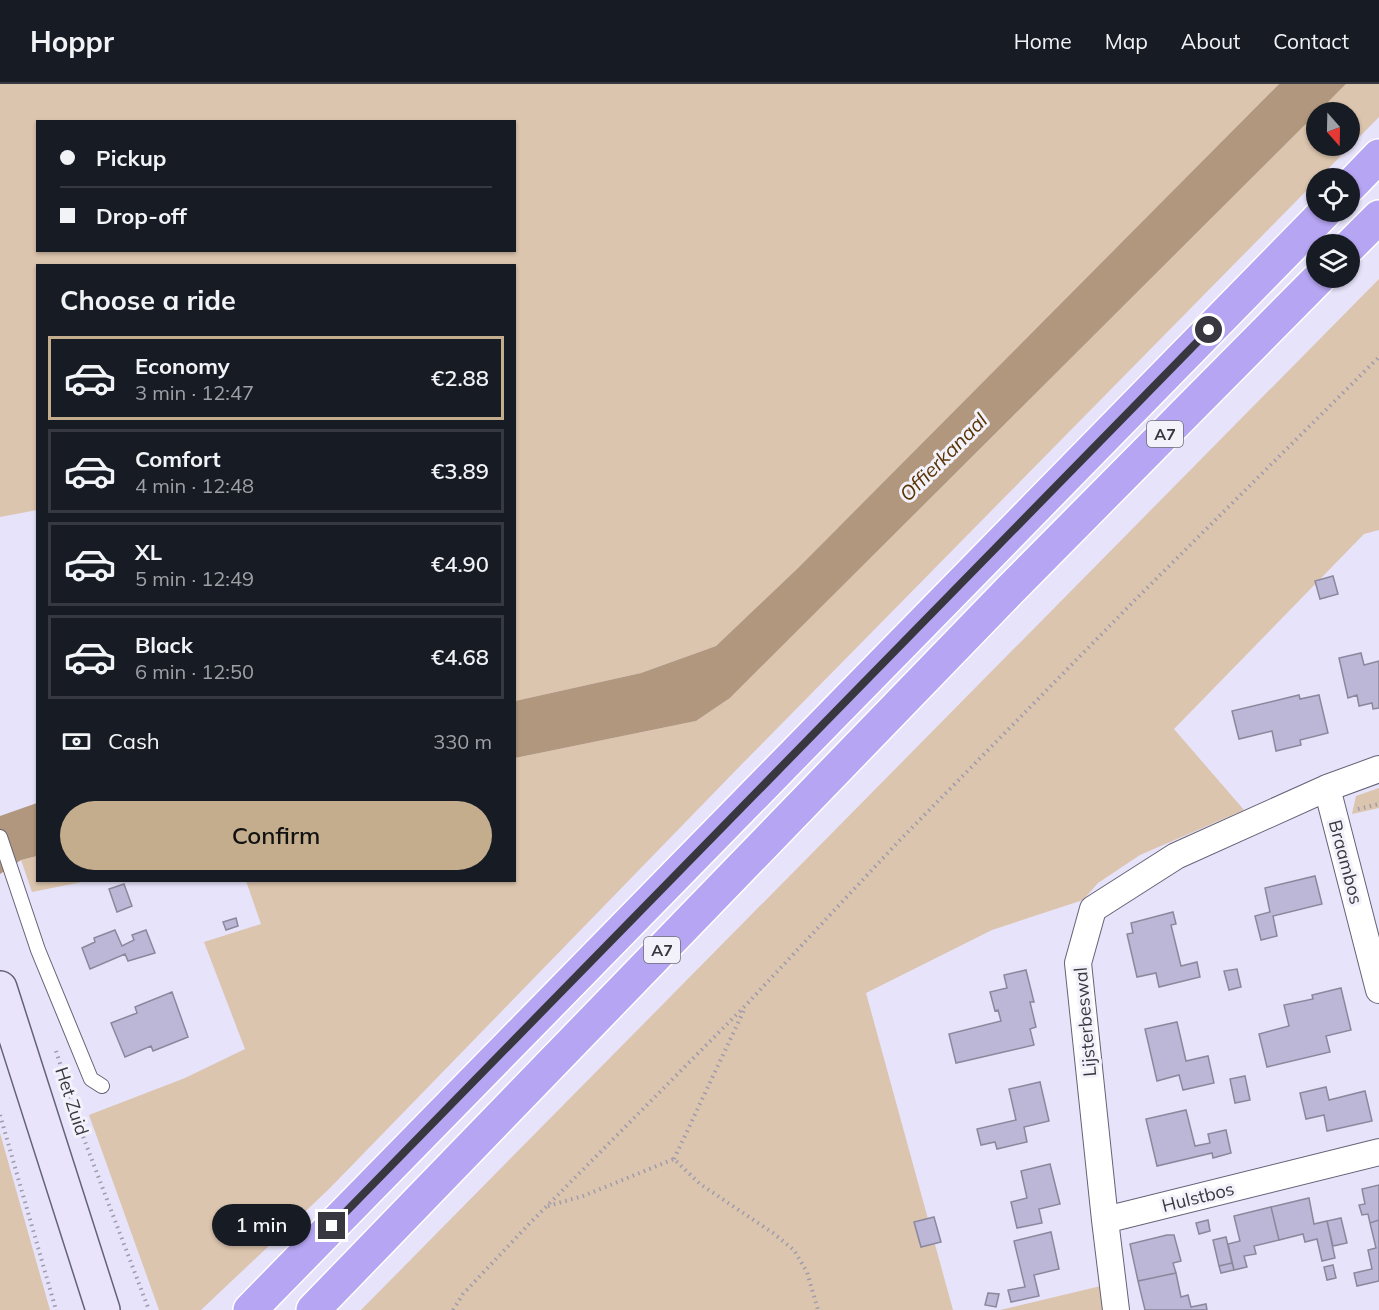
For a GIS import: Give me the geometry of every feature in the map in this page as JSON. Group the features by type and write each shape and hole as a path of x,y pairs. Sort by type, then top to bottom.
{"highway":[{"path":"1360,176 1379,156"},
{"path":"1360,236 1379,217"},
{"name":"A7","path":"250,1310 1315,222"},
{"name":"A7","path":"313,1310 1010,590 1309,288"}],"street":[{"path":"1327,788 1379,769"},
{"name":"Braambos","path":"1327,788 1379,990"},
{"name":"Lijsterbeswal","path":"1105,1220 1078,963 1093,909 1176,856 1327,788"},
{"name":"Het Zuid","path":"0,988 103,1310"},
{"name":"Hulstbos","path":"1105,1220 1379,1152"},
{"path":"1105,1220 1116,1310"}],"lane":[{"name":"Het Zuid","path":"0,837 38,950 91,1079 102,1086"}],"path":[{"path":"453,1310 463,1294 746,1005 906,834 1136,599 1379,357"},
{"path":"548,1206 584,1196 674,1159 746,1005"},
{"name":"Het Zuid","path":"56,1050 84,1139 149,1310"},
{"path":"0,1115 56,1310"},
{"path":"674,1159 700,1184 773,1233 794,1250 807,1272 818,1310"}],"shaded area":[{"path":"0,84 1279,84 798,568 716,646 641,673 516,701 516,264 36,264 36,510 0,517"},
{"path":"1346,84 1379,84 1379,117 1360,136 1360,102 1327,102"},
{"path":"1306,124 1306,156 1341,156 1329,168 1306,168 1306,191 741,765 329,1189 201,1310 159,1310 89,1115 185,1078 245,1049 204,942 261,924 246,882 516,882 516,758 696,721 730,698"},
{"path":"1379,279 1379,530 1364,534 1174,729 1244,810 1140,855 1098,883 1083,900 992,930 866,993 953,1310 361,1310"},
{"path":"1379,788 1379,808 1352,814 1356,796"},
{"path":"36,856 36,882 82,882 32,892 21,860"},
{"path":"0,1133 50,1310 0,1310"},
{"path":"1105,1285 1109,1310 1000,1310"}],"water":[{"name":"Offierkanaal","path":"1279,84 1346,84 1328,102 1306,102 1306,124 730,698 696,721 516,758 516,701 641,673 716,646 798,568"},
{"path":"36,803 36,856 21,860 0,874 0,816"}],"building":[{"path":"1333,576 1338,594 1320,599 1315,581"},
{"path":"1361,653 1364,665 1379,661 1379,708 1373,709 1372,703 1359,706 1357,695 1348,698 1339,658"},
{"path":"1299,695 1300,699 1319,695 1328,733 1300,740 1301,745 1276,751 1272,731 1239,739 1232,711"},
{"path":"1315,876 1322,904 1273,916 1277,936 1261,940 1255,916 1270,912 1265,888"},
{"path":"124,884 132,906 117,912 109,889"},
{"path":"1173,912 1176,924 1171,925 1181,966 1197,962 1200,977 1159,987 1156,973 1137,977 1127,934 1133,933 1131,923"},
{"path":"236,918 238,926 226,930 223,922"},
{"path":"115,930 122,946 134,940 132,935 146,930 155,953 128,961 125,954 90,969 82,948 95,942 94,938"},
{"path":"1237,969 1241,987 1229,990 1224,971"},
{"path":"1026,970 1034,1002 1030,1002 1036,1027 1030,1029 1034,1045 956,1063 949,1034 1001,1021 998,1010 995,1011 990,992 1007,988 1004,975"},
{"path":"1341,988 1351,1030 1326,1036 1330,1052 1267,1067 1259,1034 1289,1026 1284,1005 1313,999 1312,995"},
{"path":"172,992 188,1037 153,1051 151,1046 125,1057 111,1023 137,1013 135,1007"},
{"path":"1177,1022 1186,1061 1208,1056 1214,1083 1183,1090 1179,1075 1157,1081 1145,1029"},
{"path":"1245,1076 1250,1100 1235,1103 1230,1079"},
{"path":"1040,1082 1049,1121 1024,1127 1027,1142 997,1149 995,1142 981,1145 977,1129 1016,1120 1009,1089"},
{"path":"1326,1087 1329,1100 1365,1091 1372,1121 1327,1131 1324,1115 1306,1119 1300,1093"},
{"path":"1186,1110 1195,1146 1210,1143 1208,1134 1226,1130 1231,1153 1213,1158 1212,1153 1157,1166 1146,1119"},
{"path":"1050,1164 1060,1204 1039,1209 1042,1223 1017,1228 1011,1202 1027,1198 1021,1171"},
{"path":"1379,1185 1379,1220 1370,1223 1368,1214 1362,1215 1359,1205 1365,1204 1362,1189"},
{"path":"1309,1198 1314,1224 1327,1221 1335,1258 1322,1261 1317,1239 1305,1242 1303,1234 1279,1240 1271,1207"},
{"path":"1271,1207 1279,1240 1254,1246 1256,1254 1244,1256 1247,1267 1234,1270 1228,1244 1240,1241 1234,1216"},
{"path":"934,1217 941,1242 921,1247 914,1222"},
{"path":"1341,1218 1347,1243 1333,1246 1327,1221"},
{"path":"1208,1220 1210,1231 1199,1234 1196,1223"},
{"path":"1379,1220 1379,1281 1357,1286 1354,1273 1372,1269 1368,1250 1376,1248 1370,1223"},
{"path":"1051,1232 1059,1269 1034,1275 1039,1296 1011,1302 1008,1290 1025,1287 1014,1241"},
{"path":"1174,1235 1181,1261 1173,1263 1176,1273 1138,1281 1130,1244"},
{"path":"1226,1237 1232,1263 1219,1266 1213,1240"},
{"path":"1232,1263 1234,1270 1221,1273 1219,1266"},
{"path":"1333,1265 1336,1278 1327,1280 1324,1267"},
{"path":"1176,1273 1181,1297 1188,1295 1191,1307 1206,1304 1207,1310 1145,1310 1138,1281"},
{"path":"988,1293 999,1294 996,1307 985,1305"}],"route":[{"path":"332,1226 1209,330"}]}
